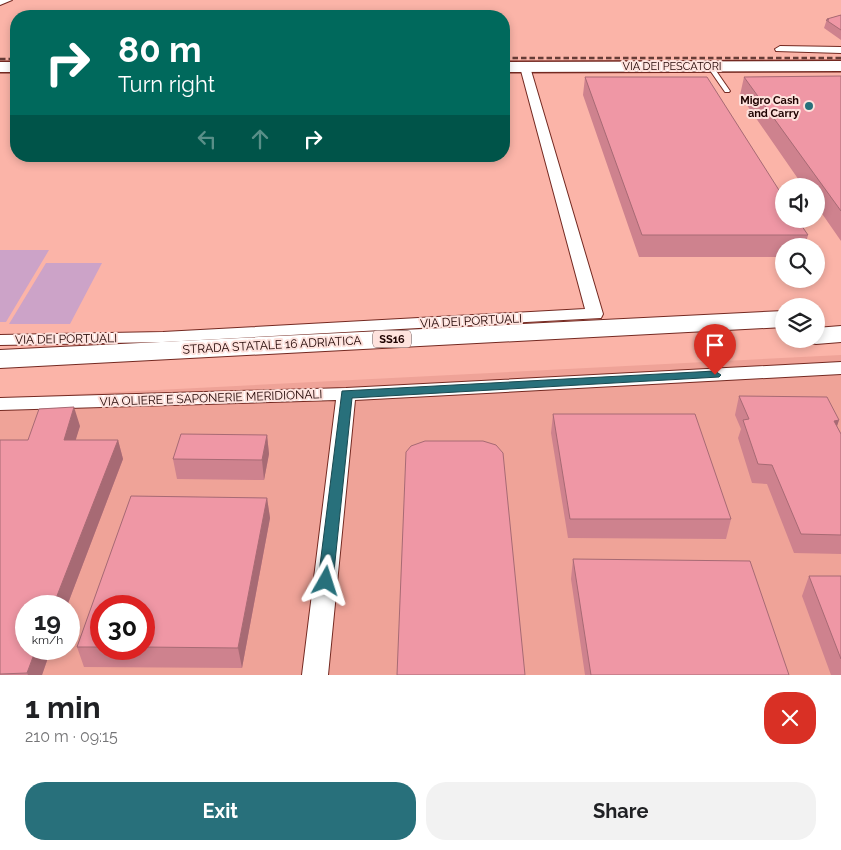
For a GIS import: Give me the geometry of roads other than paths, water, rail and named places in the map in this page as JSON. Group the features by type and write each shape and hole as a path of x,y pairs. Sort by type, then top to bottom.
{"highway":[{"path":"825,317 841,316"},
{"name":"STRADA STATALE 16 ADRIATICA","path":"0,359 775,319"},
{"path":"825,335 841,334"},
{"name":"STRADA STATALE 16 ADRIATICA","path":"0,375 775,337"}],"street":[{"path":"0,2 7,0"},
{"path":"780,49 841,50"},
{"name":"VIA DEI PESCATORI","path":"510,67 841,66"},
{"name":"VIA DEI PORTUALI","path":"0,340 163,337 595,314 525,67"},
{"name":"VIA OLIERE E SAPONERIE MERIDIONALI","path":"0,404 346,394 841,368"},
{"path":"315,675 346,394"}],"lane":[{"path":"710,66 727,90"}],"railway":[{"path":"510,58 841,58"},
{"path":"0,59 10,59"}],"place":[{"name":"Migro Cash and Carry","path":"809,106"}]}
